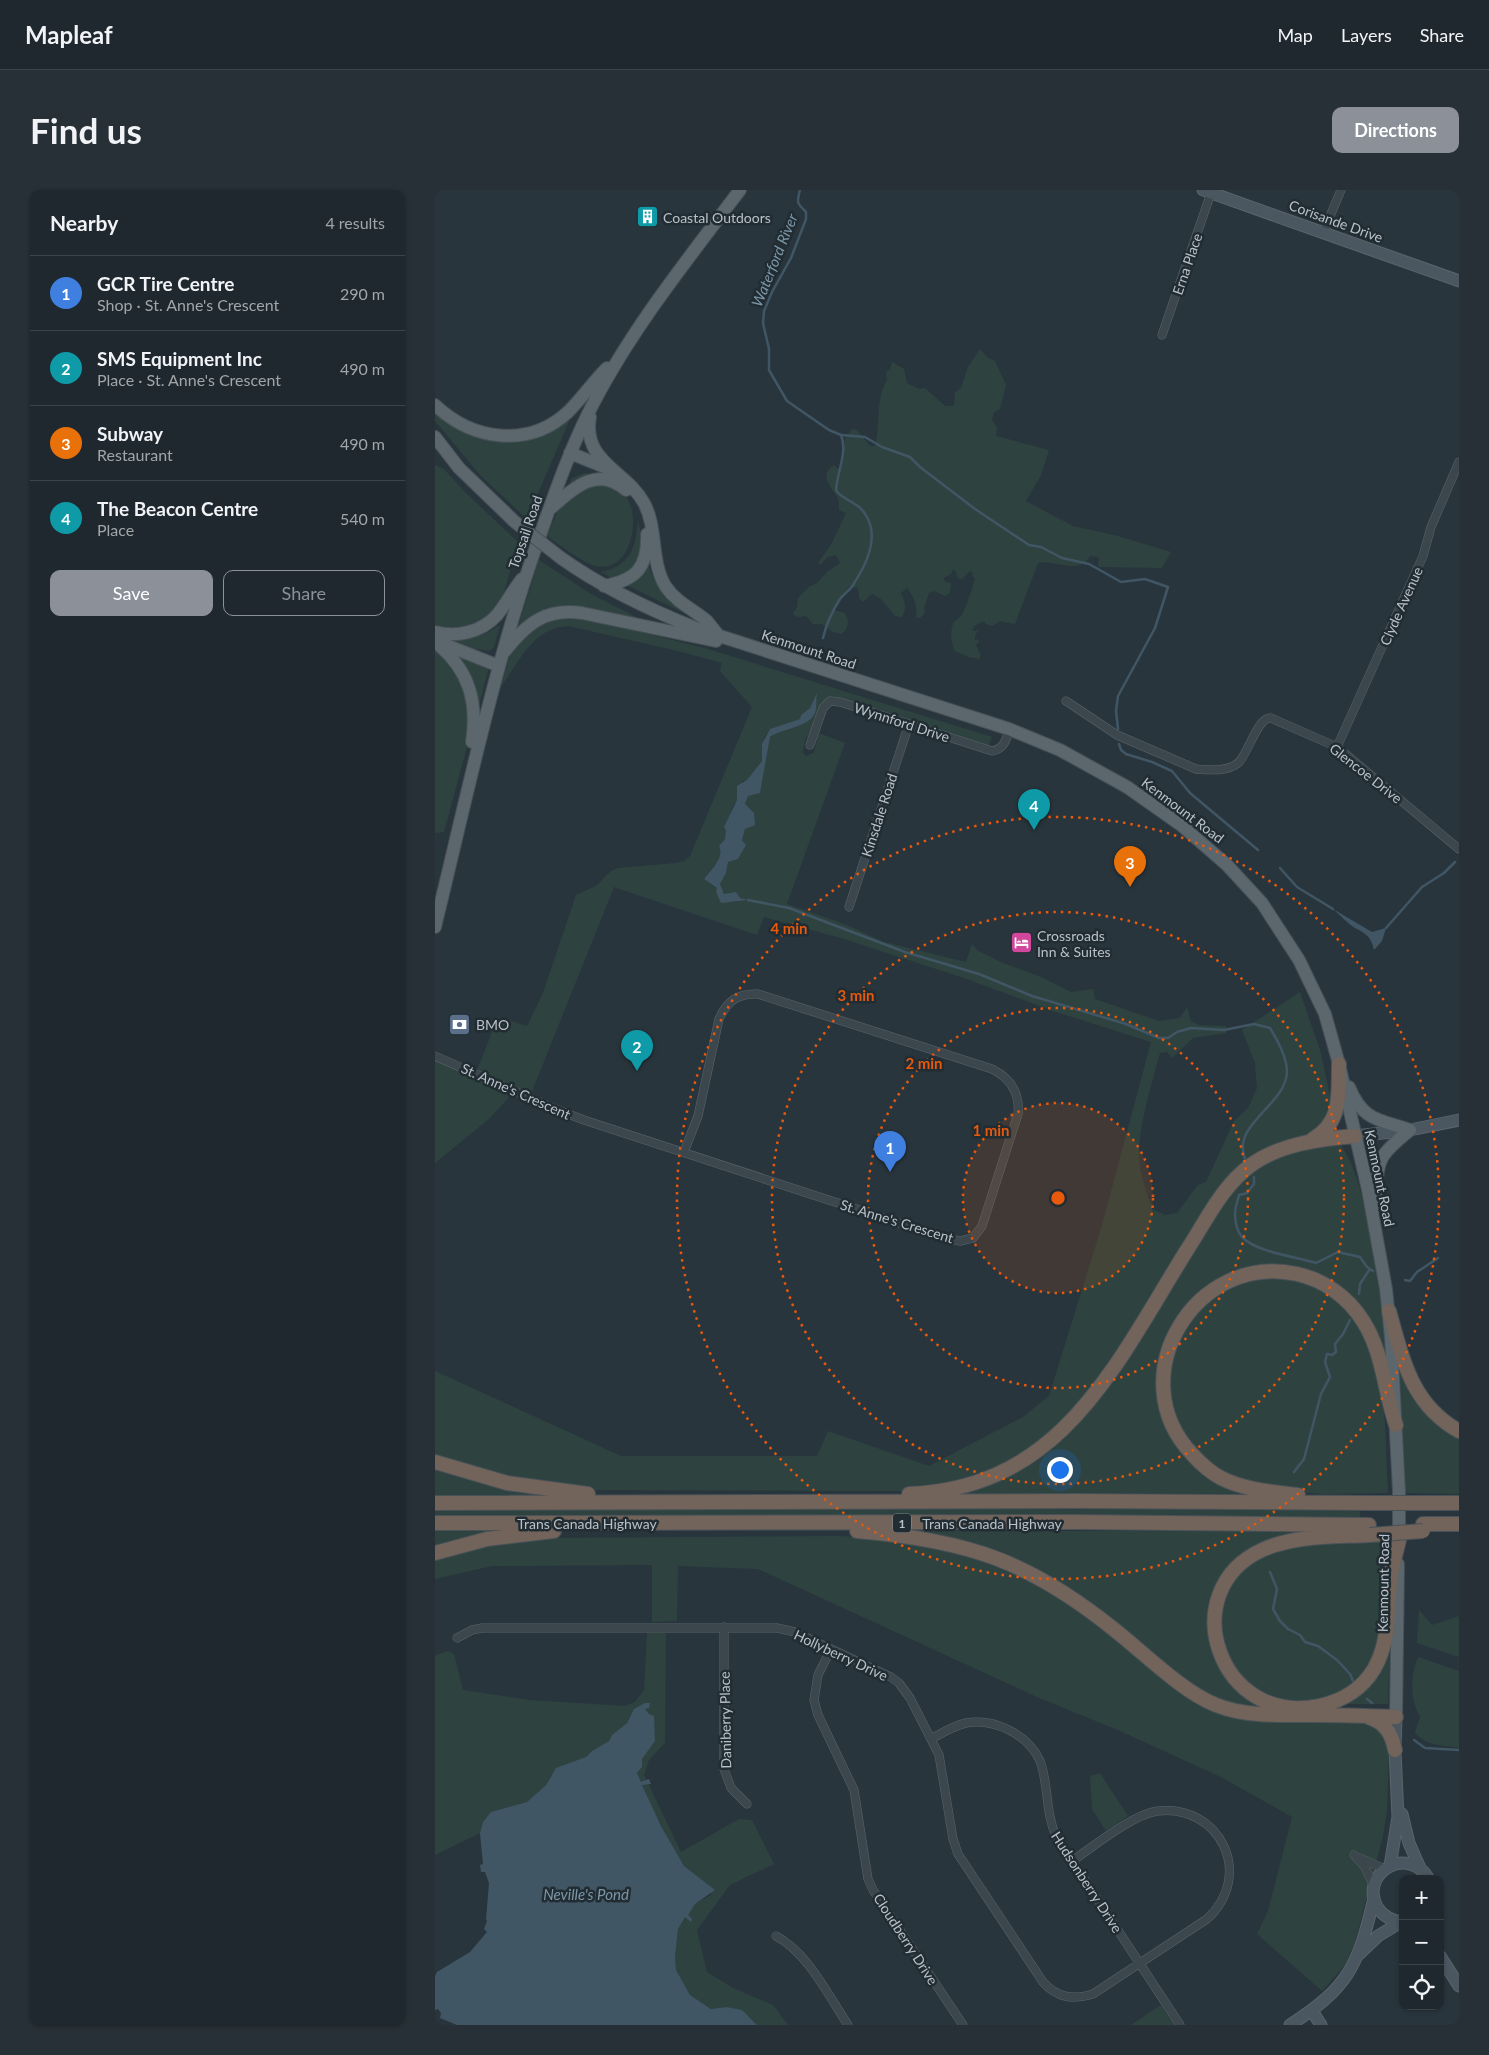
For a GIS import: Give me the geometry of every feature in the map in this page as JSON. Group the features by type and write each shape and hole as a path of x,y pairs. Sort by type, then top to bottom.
{"highway":[{"path":"1306,1143 1327,1130 1336,1114 1339,1064"},
{"path":"435,1462 507,1483 572,1493 666,1496 684,1503 696,1497 883,1495 931,1492 978,1482 1016,1466 1059,1434 1089,1402 1113,1369 1217,1202 1234,1180 1259,1160 1282,1150 1329,1138 1355,1136"},
{"path":"1368,1503 1258,1490 1232,1483 1209,1470 1182,1442 1170,1419 1163,1392 1163,1372 1167,1351 1178,1327 1192,1308 1200,1299 1223,1284 1237,1278 1263,1272 1291,1272 1303,1275 1325,1284 1338,1293 1355,1309 1363,1320 1381,1362 1396,1425"},
{"path":"1389,1311 1409,1376 1417,1393 1438,1417 1459,1431"},
{"name":"Trans Canada Highway","path":"435,1503 1077,1501 1459,1503"},
{"name":"Trans Canada Highway","path":"435,1523 1085,1522 1370,1530 1423,1528 1459,1524"},
{"path":"435,1553 478,1541 515,1535 584,1530 679,1530 692,1524 708,1530 770,1529 869,1532 927,1539 964,1547 1019,1567 1067,1593 1183,1684 1214,1704 1249,1713 1365,1716 1396,1714"},
{"path":"1423,1528 1459,1529"},
{"path":"1370,1530 1305,1539 1263,1549 1251,1556 1236,1568 1221,1592 1216,1613 1216,1637 1221,1658 1233,1676 1258,1698 1284,1707 1301,1709 1396,1714"},
{"path":"1301,1709 1322,1706 1343,1698 1363,1683 1373,1669 1381,1651 1386,1631 1392,1569 1399,1540"},
{"path":"1365,1716 1378,1721 1387,1728 1395,1750"}],"main road":[{"name":"Topsail Road","path":"435,927 501,660 526,573 570,453 618,358 740,190"},
{"name":"Corisande Drive","path":"1207,192 1459,281"},
{"path":"435,405 459,424 475,431 503,436 525,434 549,425 567,413 601,374 618,358"},
{"path":"593,405 589,426 591,443 599,457 636,491 646,508 652,524 658,567 665,584 679,601 707,622 720,636"},
{"name":"Kenmount Road","path":"435,437 459,468 515,522 561,558 604,586 650,609 720,636 1009,729 1060,750 1127,787 1195,836 1236,874 1273,918 1304,969 1325,1014 1339,1064 1374,1219 1389,1311 1396,1425 1399,1540 1395,1750 1404,1828 1413,1854 1426,1875"},
{"path":"570,453 615,473"},
{"path":"435,456 447,460 459,468"},
{"path":"549,509 575,487 592,480 605,479 617,483 635,499 643,513 647,532 644,560 633,577 623,582 604,586"},
{"path":"435,632 445,634 464,633 488,622 498,614 526,573"},
{"path":"435,641 501,660 514,639 532,623 546,615 561,612 601,617 699,638 748,645"},
{"path":"435,641 456,663 464,676 473,699 475,723 468,790"},
{"path":"1339,1064 1352,1094 1362,1111 1373,1118 1409,1130"},
{"path":"1355,1136 1409,1130 1459,1120"},
{"path":"1374,1219 1380,1160 1388,1148 1409,1130"},
{"name":"Kenmount Road","path":"1387,1867 1398,1817 1398,1785"},
{"path":"1290,2025 1323,2002 1342,1984 1357,1956 1378,1877 1387,1867 1405,1863 1420,1868"},
{"path":"1374,1893 1378,1908 1386,1916 1399,1921"},
{"path":"1357,1956 1377,1936 1399,1924"},
{"path":"1444,1965 1459,1986"},
{"path":"1312,2010 1321,2025"}],"street":[{"path":"1323,233 1341,190"},
{"name":"Erna Place","path":"1162,335 1207,192"},
{"name":"Clyde Avenue","path":"1337,746 1423,556 1431,527 1459,462"},
{"name":"Glencoe Drive","path":"1066,700 1117,736 1196,769 1218,769 1237,763 1245,754 1262,721 1267,718 1277,720 1337,746 1459,848"},
{"name":"Wynnford Drive","path":"810,745 823,708 831,701 992,751 1002,747 1009,729"},
{"name":"Kinsdale Road","path":"849,907 909,724"},
{"name":"St. Anne's Crescent","path":"435,1056 555,1110 945,1238 967,1241 973,1238 982,1226 1018,1114 1018,1099 1011,1084 992,1069 750,993 734,998 723,1010 719,1019 698,1116 684,1152"},
{"name":"Hollyberry Drive","path":"457,1638 471,1630 482,1628 786,1629 882,1672 899,1683 910,1698 941,1762 953,1838 959,1854 1043,1982 1050,1989 1063,1996 1086,1996 1093,1994 1140,1964"},
{"name":"Daniberry Place","path":"724,1628 723,1769 731,1788 747,1804"},
{"name":"Cloudberry Drive","path":"831,1649 818,1675 814,1700 818,1715 854,1790 869,1879 873,1890 962,2025"},
{"name":"Hudsonberry Drive","path":"931,1740 953,1727 981,1722 1007,1729 1031,1747 1040,1762 1052,1827 1061,1844 1180,2025"},
{"path":"1072,1861 1138,1817 1158,1811 1181,1812 1192,1816 1210,1828 1221,1841 1229,1860 1230,1871 1228,1888 1221,1904 1207,1919 1140,1964"},
{"path":"1374,1893 1365,1867 1354,1856 1387,1867"},
{"path":"776,1936 788,1943 804,1959 848,2025"}],"green space":[{"path":"980,349 988,358 995,361 1006,385 1000,409 994,412 992,420 997,427 996,436 1049,450 1041,475 1026,501 1073,526 1118,536 1171,552 1162,568 1098,567 1099,557 1090,556 1085,562 1073,566 1044,562 1038,563 1015,624 1000,621 992,626 984,621 974,626 972,630 979,629 975,636 975,641 978,639 979,642 976,645 981,656 979,659 955,651 951,638 953,624 962,615 975,581 975,578 972,576 973,573 970,571 962,579 957,578 956,571 952,570 951,574 943,578 946,582 951,583 950,593 945,596 934,591 929,593 924,608 925,613 920,618 916,618 915,602 907,588 901,593 905,605 902,617 895,616 881,599 872,594 863,602 859,598 858,588 849,586 833,610 844,613 848,622 847,627 841,634 833,632 822,624 813,624 806,616 798,617 793,614 797,607 798,598 840,563 836,555 828,557 820,565 818,563 832,543 846,513 839,510 839,501 828,483 827,474 834,465 838,469 842,467 845,439 852,429 857,430 870,446 875,446 881,396 887,380 886,372 890,369 892,362 904,369 907,383 919,389 925,388 945,406 954,406 955,392 961,388 968,367"},
{"path":"583,389 527,519 481,476 435,421 435,405 488,435 538,427 566,408"},
{"path":"435,465 444,469 464,491 518,542 497,619 479,629 445,628 435,625"},
{"path":"585,473 601,477 610,482 624,494 630,504 633,524 632,536 623,556 607,566 596,566 585,561 547,536 572,478"},
{"path":"638,520 652,574 664,593 688,615 600,572 618,566 630,555"},
{"path":"539,560 591,594 644,621 576,608 516,633"},
{"path":"559,616 589,619 708,649 992,737 988,746 910,720 833,698 805,740 803,753 806,756 814,753 819,733 845,743 787,904 847,925 884,942 966,962 972,944 977,950 1003,963 1041,977 1071,992 1093,989 1095,999 1159,1021 1180,1018 1187,1007 1191,1021 1199,1025 1226,1026 1226,1033 1193,1038 1172,1058 1167,1052 1160,1053 1144,1115 1139,1152 1141,1174 1152,1209 1165,1215 1177,1213 1198,1185 1206,1182 1234,1121 1248,1108 1257,1088 1255,1063 1242,1030 1300,992 1321,1053 1332,1106 1316,1134 1255,1158 1066,1423 987,1475 906,1491 578,1490 550,1487 435,1458 435,1371 621,1456 817,1456 828,1431 929,1466 1023,1417 1049,1396 1102,1225 1151,1042 1053,1011 967,979 844,939 764,917 757,935 614,887 531,1094 477,1070 498,1017 527,1026 543,993 576,895 596,886 610,872 617,868 676,863 684,861 690,856 752,707 720,671 722,663 569,626 556,628 536,640 520,658 500,689 511,652 527,633","holes":["817,695 815,711 808,721 770,737 760,792 747,796 745,805 754,813 745,829 742,840 746,845 738,859 728,862 726,873 720,884 724,894 747,900 735,902 719,896 716,892 717,888 704,879 719,859 719,846 725,839 732,808 737,800 737,791 742,782 747,780 762,761 764,738 770,729 800,719 801,715 810,708"]},
{"path":"500,625 494,647 489,651 453,645 446,636 481,635"},
{"path":"435,648 463,681 471,732 444,832 435,833"},
{"path":"454,650 490,663 478,709"},
{"path":"435,1061 512,1094 489,1119 435,1163"},
{"path":"1338,1143 1349,1159 1366,1215 1378,1284 1387,1367 1346,1295 1254,1269 1173,1325 1163,1350 1180,1445 1257,1494 1123,1493 932,1496 952,1492 1072,1428 1235,1185 1275,1156"},
{"path":"1249,1278 1302,1280 1332,1294 1365,1331 1380,1378 1385,1424 1388,1493 1322,1494 1260,1488 1218,1472 1186,1442 1167,1396 1173,1344 1204,1301"},
{"path":"1399,1359 1459,1435 1459,1494 1406,1493"},
{"path":"435,1465 565,1495 435,1495"},
{"path":"1117,1508 1360,1511 1360,1517 435,1516 435,1509 711,1510"},
{"path":"435,1528 540,1528 435,1550"},
{"path":"875,1529 971,1531 1329,1531 1295,1536 1226,1575 1215,1651 1274,1710 1250,1709 1205,1695 1043,1574"},
{"path":"840,1536 901,1540 997,1563 1072,1603 1193,1700 1365,1721 1379,1728 1389,1748 1387,1811 1383,1836 1354,1946 1346,1964 1322,1991 1257,1934 1268,1911 1292,1817 1221,1777 1120,1731 1037,1697 758,1569 678,1566 677,1621 652,1622 652,1565 492,1566 435,1579 435,1558 460,1550 535,1538"},
{"path":"1385,1541 1384,1618 1374,1657 1359,1680 1336,1696 1295,1704 1257,1692 1232,1668 1220,1629 1225,1596 1241,1570 1275,1550 1311,1545"},
{"path":"1419,1610 1432,1625 1459,1616 1459,1657 1417,1643"},
{"path":"647,1633 666,1633 665,1743 649,1760 644,1775 681,1852 739,1819 752,1820 774,1864 730,1885 697,1930 707,1972 733,1988 773,2005 788,2025 757,2025 749,2017 726,2007 711,2009 690,1995 676,1970 675,1957 678,1929 682,1920 695,1904 711,1895 711,1888 684,1866 653,1810 637,1773 642,1767 642,1759 655,1741 649,1714 645,1709 650,1706 629,1717 627,1723 612,1735 609,1741 586,1757 551,1775 546,1785 527,1802 491,1812 483,1822 480,1833 435,1855 435,1656 447,1651 454,1654 463,1690 529,1700 625,1706 635,1702 644,1690"},
{"path":"1390,1635 1388,1704 1342,1704"},
{"path":"1418,1657 1459,1671 1459,1748 1429,1742 1419,1737 1415,1732 1420,1717 1414,1702 1412,1680"},
{"path":"1100,1773 1128,1816 1106,1831 1092,1809 1090,1776"},
{"path":"1161,2005 1174,2025 1131,2025"}],"water":[{"path":"817,693 816,711 812,718 801,725 770,737 760,793 748,796 745,804 754,813 755,825 745,829 742,840 746,845 738,859 728,862 726,873 720,884 724,894 736,892 740,898 748,900 721,903 716,892 717,888 704,879 719,859 719,846 725,839 726,830 724,827 737,800 737,786 747,780 762,761 762,744 770,729 800,719 801,715 810,708"},
{"path":"1333,909 1372,932 1386,928 1382,941 1374,950 1365,934 1349,924"},
{"name":"Neville's Pond","path":"645,1703 650,1703 649,1708 645,1709 654,1716 655,1741 642,1759 642,1767 637,1773 641,1782 649,1779 651,1784 642,1785 661,1826 684,1866 715,1890 695,1904 688,1915 692,1919 691,1922 685,1917 678,1929 675,1957 676,1970 690,1995 711,2009 726,2007 742,2010 757,2025 457,2025 440,2018 441,2013 438,2009 435,2010 435,1976 437,1972 470,1952 487,1932 484,1929 487,1921 489,1883 485,1872 481,1872 480,1865 483,1864 480,1833 483,1822 491,1812 527,1802 546,1785 556,1768 586,1757 609,1741 612,1735 627,1723 634,1709"}],"waterway":[{"name":"Waterford River","path":"800,190 798,201 806,212 806,219 791,258 764,311 763,323 769,349 769,370 787,401 829,430 841,435 843,455 836,490 864,512 872,534 869,552 862,569 852,587 837,603 823,638"},
{"path":"841,435 865,437 882,447 910,457 920,467 975,509 1029,545 1041,547 1062,558 1089,564 1121,582 1145,579 1168,587 1155,628 1118,696 1116,711 1118,729"},
{"path":"1119,744 1121,750 1126,754 1152,762 1172,771 1190,793 1258,850"},
{"path":"1386,928 1422,887 1444,873 1455,862"},
{"path":"1280,868 1297,887 1333,909"},
{"path":"748,900 789,908 905,952 979,974 1032,996 1126,1024 1159,1038 1168,1038 1177,1032 1191,1028 1224,1030 1254,1024 1270,1028 1284,1055 1287,1072 1284,1084 1278,1095 1252,1125 1246,1135 1243,1147 1245,1159"},
{"path":"1254,1177 1254,1184 1247,1193 1239,1195 1235,1208 1239,1233 1249,1243 1267,1250 1316,1263 1338,1252 1360,1257 1367,1267 1373,1271"},
{"path":"1405,1280 1410,1281 1417,1272 1438,1258"},
{"path":"1359,1294 1360,1284 1370,1269"},
{"path":"1294,1472 1304,1459 1321,1394 1330,1377 1325,1362 1327,1354 1332,1355 1336,1352 1335,1344 1350,1320"},
{"path":"1270,1572 1277,1589 1273,1609 1280,1621 1288,1629 1300,1635 1305,1642 1318,1646 1337,1660 1350,1674 1354,1683"},
{"path":"1367,1699 1372,1703"},
{"path":"1414,1740 1425,1748 1459,1750"}],"place":[{"name":"Coastal Outdoors","path":"647,217"},
{"name":"The Beacon Centre","path":"1034,830"},
{"name":"Subway","path":"1130,887"},
{"name":"Crossroads Inn & Suites","path":"1021,943"},
{"name":"BMO","path":"460,1024"},
{"name":"SMS Equipment Inc","path":"637,1071"},
{"name":"GCR Tire Centre","path":"890,1172"}]}
